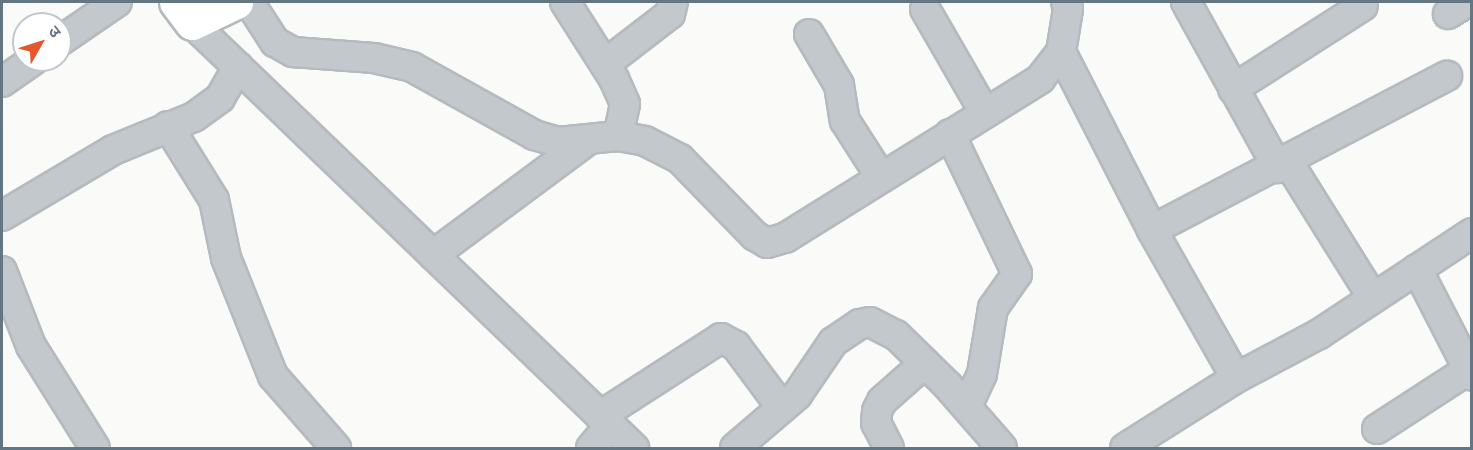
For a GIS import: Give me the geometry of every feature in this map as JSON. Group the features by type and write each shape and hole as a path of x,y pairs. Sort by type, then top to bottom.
{"main road":[{"path":"184,12 236,2"}],"street":[{"path":"72,33 117,2"},
{"path":"249,2 269,33 286,48 397,62 429,74 534,135 558,142 618,136 645,141 681,159 755,236 767,243 785,238 1040,79 1061,52 1071,4"},
{"path":"565,2 605,64 625,104 618,136"},
{"path":"605,64 670,14 673,2"},
{"path":"1186,2 1233,89 1373,298"},
{"path":"1233,89 1363,6"},
{"path":"925,9 985,113"},
{"path":"184,12 242,72 634,448"},
{"path":"809,34 834,74 845,121 881,177"},
{"path":"2,216 113,150 208,108 242,72 286,48"},
{"path":"1061,52 1152,230 1236,378"},
{"path":"2,82 16,72"},
{"path":"1152,230 1283,165 1447,76"},
{"path":"168,126 214,200 226,258 273,376 336,448"},
{"path":"950,134 1017,274 993,308 982,374 967,406"},
{"path":"433,255 590,138"},
{"path":"1143,444 1236,378 1319,334 1472,233"},
{"path":"1377,429 1470,373 1417,269"},
{"path":"2,272 9,316 31,346 95,448"},
{"path":"735,448 782,408 811,378 823,353 860,324 881,325 925,363 967,406 1002,448"},
{"path":"591,448 604,421 721,338 736,346 782,408"},
{"path":"889,448 876,423 877,411 882,401 925,363"}]}
